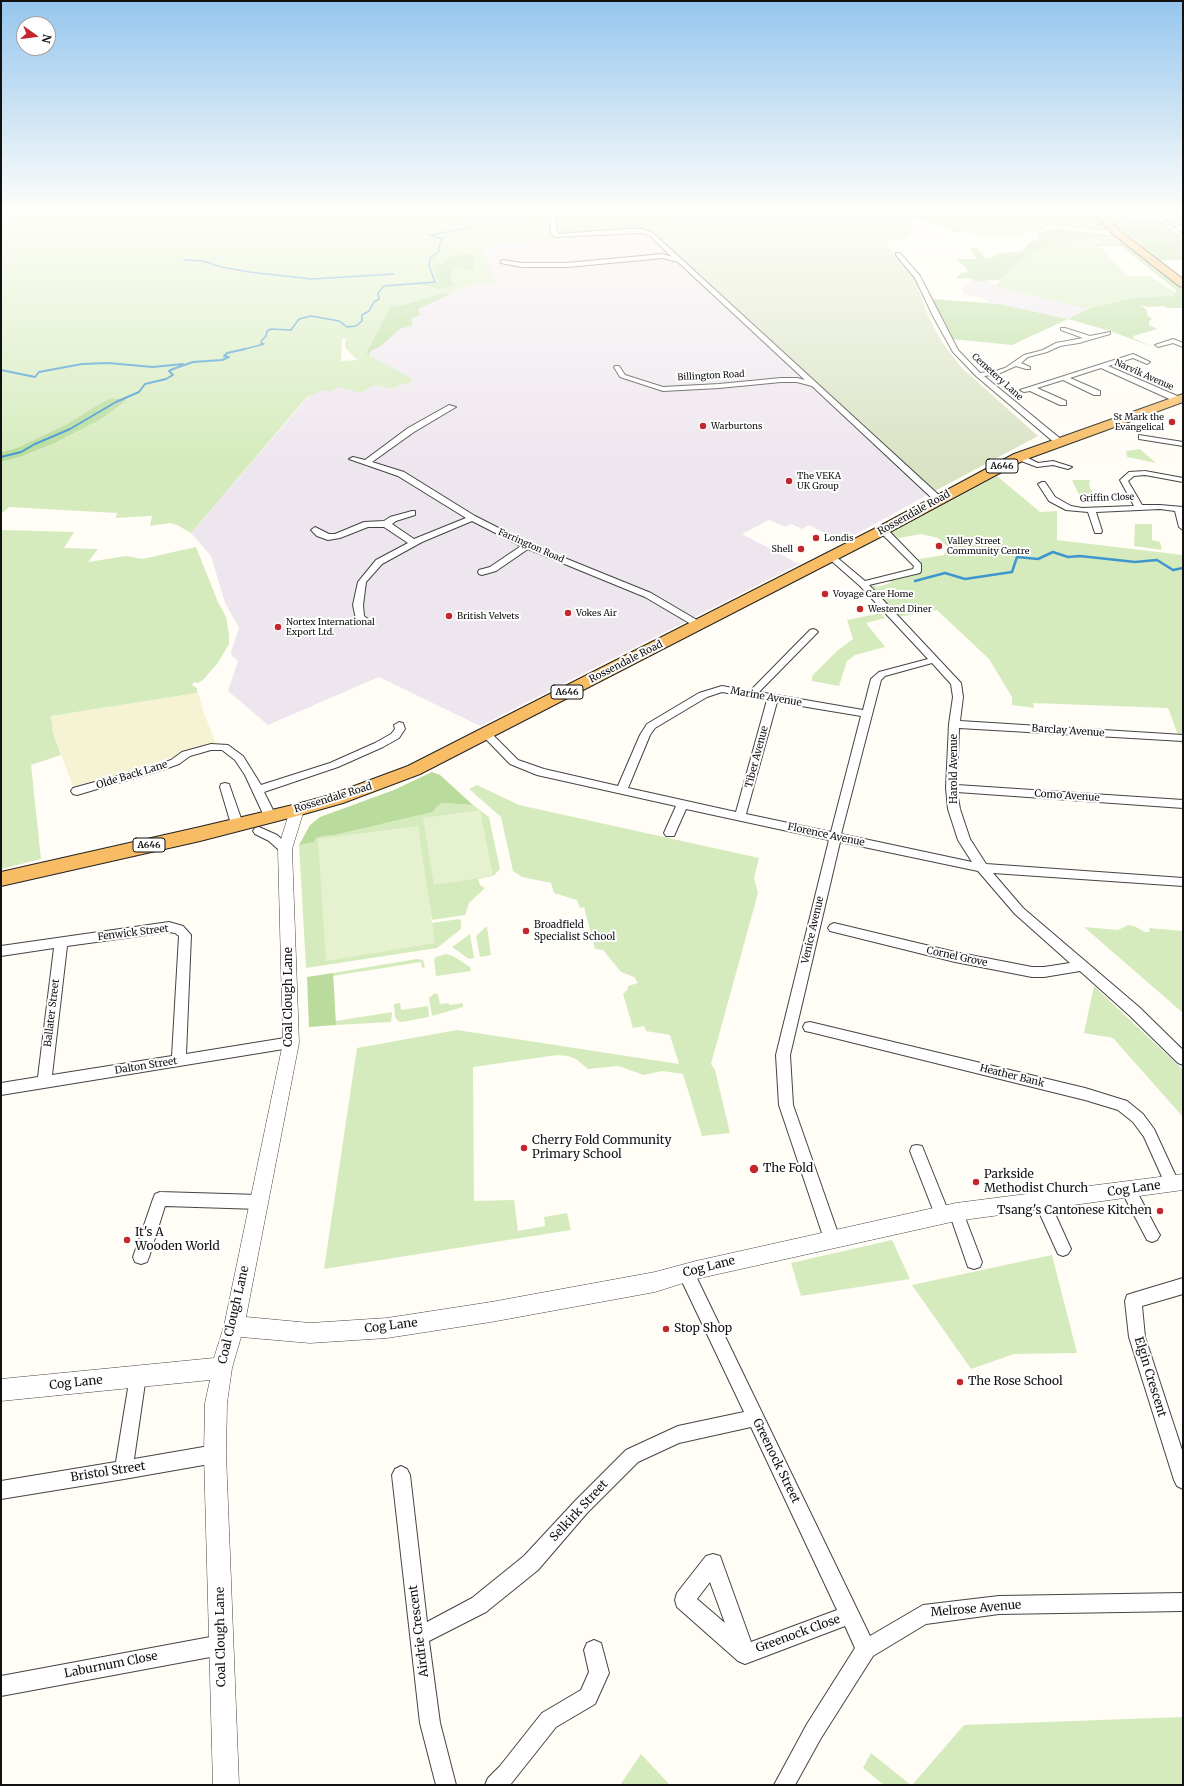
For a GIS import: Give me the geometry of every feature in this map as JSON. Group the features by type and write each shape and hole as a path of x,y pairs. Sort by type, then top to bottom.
{"highway":[{"name":"Rossendale Road","path":"1,879 200,834 237,824 264,824 297,810 336,799 414,770 831,557 1019,457 1181,399"}],"street":[{"path":"715,294 938,500"},
{"name":"Cemetery Lane","path":"926,294 955,351 978,375 1059,442"},
{"path":"1063,329 1089,338"},
{"path":"978,375 996,373 1007,369 1026,356 1045,351 1058,344 1079,341 1104,332"},
{"path":"1158,345 1173,341 1183,345"},
{"path":"1063,404 1027,389 1133,356 1147,362"},
{"path":"1016,363 1028,368"},
{"name":"Narvik Avenue","path":"1102,366 1181,399"},
{"name":"Billington Road","path":"617,367 622,376 663,389 719,386 781,380 797,380 813,384"},
{"path":"1064,378 1097,393"},
{"path":"366,463 411,430 452,407"},
{"path":"1142,437 1183,444"},
{"path":"1019,457 1036,465 1053,463 1068,467"},
{"name":"Farrington Road","path":"353,459 401,474 472,518 527,546 648,594 699,625"},
{"path":"1139,507 1124,480 1132,474 1145,473 1183,480"},
{"name":"Griffin Close","path":"1042,484 1052,499 1069,508 1090,509 1160,507 1181,509"},
{"path":"1090,509 1098,531"},
{"path":"1181,509 1183,527"},
{"path":"386,524 393,519 412,513"},
{"path":"368,623 359,617 358,605 362,582 379,562 414,543 472,518"},
{"path":"315,530 328,537 337,536 367,524 386,524 414,543"},
{"path":"863,584 917,571 918,566 883,530"},
{"path":"482,572 493,569 527,546"},
{"name":"Harold Avenue","path":"831,557 863,584 956,683 958,698 954,724 951,788 954,809 964,840 982,868 1019,911 1134,1011 1183,1059"},
{"path":"752,694 813,632"},
{"name":"Venice Avenue","path":"832,1239 786,1105 782,1055 835,836 876,679 882,674 934,660"},
{"name":"Marine Avenue","path":"621,791 645,735 651,726 703,695 722,690 866,714"},
{"name":"Tiber Avenue","path":"740,817 773,698"},
{"name":"Barclay Avenue","path":"954,724 1183,738"},
{"path":"258,790 334,765 380,745 396,736 400,729 399,725"},
{"name":"Florence Avenue","path":"486,734 514,762 541,772 740,817 982,868 1183,882"},
{"name":"Olde Back Lane","path":"77,791 161,767 175,762 186,754 211,746 224,747 239,758 250,774 258,790 264,824"},
{"path":"225,787 237,824"},
{"name":"Como Avenue","path":"951,788 1183,804"},
{"path":"670,833 683,804"},
{"name":"Coal Clough Lane","path":"226,1785 215,1454 216,1403 222,1368 234,1326 291,1043 285,848 297,810"},
{"path":"264,824 273,838 285,848"},
{"name":"Fenwick Street","path":"1,951 169,927 179,929 185,935 179,1061"},
{"name":"Cornel Grove","path":"834,928 955,957 1032,972 1044,972 1081,966"},
{"name":"Ballater Street","path":"44,1083 61,942"},
{"name":"Heather Bank","path":"810,1027 1085,1094 1122,1105 1138,1118 1149,1133 1178,1183"},
{"name":"Dalton Street","path":"1,1090 291,1043"},
{"path":"917,1151 974,1262"},
{"name":"Cog Lane","path":"234,1326 310,1333 387,1328 491,1312 641,1284 832,1239 949,1214 1178,1183"},
{"path":"1128,1189 1152,1235"},
{"path":"141,1257 160,1199 259,1202"},
{"path":"1042,1201 1063,1248"},
{"name":"Greenock Street","path":"686,1273 866,1649"},
{"name":"Elgin Crescent","path":"1183,1286 1133,1301 1137,1337 1183,1480"},
{"name":"Cog Lane","path":"1,1390 222,1368"},
{"path":"124,1470 138,1376"},
{"name":"Selkirk Street","path":"418,1636 479,1605 531,1563 581,1507 632,1456 678,1435 755,1418"},
{"name":"Bristol Street","path":"1,1490 215,1454"},
{"name":"Airdrie Crescent","path":"401,1475 418,1636 430,1723 446,1785"},
{"name":"Melrose Avenue","path":"784,1785 814,1731 866,1649 923,1615 999,1606 1110,1602 1183,1602"},
{"name":"Greenock Close","path":"745,1654 850,1615"},
{"name":"Laburnum Close","path":"1,1686 221,1645"},
{"path":"495,1785 507,1773 549,1720 588,1697 599,1673 594,1650"}],"shaded area":[{"path":"449,294 716,294 931,493 842,542 809,525 802,529 791,524 786,527 769,520 742,534 799,564 480,726 379,677 268,725 228,691 238,661 232,656 231,652 239,628 225,603 211,556 191,533 321,382 374,385 392,389 400,385 407,384 371,357 370,352 382,345 396,332 404,327 408,327 417,309"},
{"path":"965,294 1027,294 1088,309 1068,319 998,304 988,304 988,300"},
{"path":"197,693 216,743 74,789 53,733 51,716"}],"green space":[{"path":"1,294 438,294 404,305 390,307 367,354 411,378 411,382 392,389 374,385 361,393 338,387 329,392 323,390 307,397 191,533 177,525 170,523 150,526 152,516 116,518 117,513 9,507 1,514 1,462 20,457 55,443 101,419 126,400 112,398 67,424 19,447 1,452","holes":["347,338 345,348 358,360 341,361 342,339"]},
{"path":"438,294 450,294 418,309 420,315 411,319 413,325 400,329 382,345 370,352 370,355 366,354 390,307 404,305"},
{"path":"716,294 920,294 929,318 942,342 961,367 1038,436 931,493"},
{"path":"1027,294 1174,294 1174,296 1140,297 1088,309"},
{"path":"1175,294 1183,294 1183,308 1168,308 1164,306 1147,307 1140,305 1146,309 1148,316 1152,319 1149,321 1149,325 1157,329 1133,336 1133,338 1153,347 1110,331 1068,319 1088,309 1124,300 1141,297 1174,296"},
{"path":"932,299 998,304 1068,319 1012,345 951,339"},
{"path":"112,398 127,400 101,419 55,443 20,457 1,462 1,452 19,447 67,424"},
{"path":"1140,449 1156,463 1127,457 1126,451"},
{"path":"997,476 1040,512 1057,511 1057,540 1183,555 1183,748 1168,708 1033,703 1034,708 1012,705 1012,697 989,659 937,610 899,617 871,589 873,584 877,587 891,583 889,580 922,572 913,560 944,555 947,546 938,538 921,534 899,538 891,533"},
{"path":"1072,480 1090,480 1089,486 1094,495 1079,495"},
{"path":"1135,524 1152,524 1152,540 1160,542 1162,550 1134,546"},
{"path":"1,528 2,530 74,532 64,548 98,549 88,562 126,556 142,559 196,547 218,602 226,617 229,644 217,664 203,680 198,683 194,682 192,685 197,688 197,693 51,716 53,733 61,755 31,765 41,859 1,869"},
{"path":"881,613 885,618 866,623 885,647 855,655 847,661 839,686 812,681 812,676 837,651 853,639 847,620"},
{"path":"432,772 440,775 473,805 442,803 437,806 433,812 335,835 323,836 316,838 314,842 299,845 310,825 320,817 394,790"},
{"path":"477,785 519,805 759,858 754,878 758,893 711,1064 715,1070 730,1133 702,1136 683,1074 662,1071 644,1075 618,1066 588,1069 576,1059 568,1056 557,1055 473,1067 474,1201 514,1200 518,1231 545,1226 544,1217 567,1213 571,1230 324,1269 357,1048 457,1030 679,1064 670,1035 646,1031 644,1026 633,1028 623,994 628,989 628,986 638,983 634,977 621,972 603,950 595,949 584,907 580,908 577,900 554,893 551,883 522,877 513,871 501,817 469,789"},
{"path":"442,803 473,805 489,817 500,869 493,876 478,879 480,885 485,888 469,903 465,915 432,920 417,826 435,943 432,923 459,919 461,921 461,929 437,948 306,968 299,845 313,842 316,838 323,836 335,835 433,812 437,806"},
{"path":"480,810 493,876 434,885 423,818"},
{"path":"418,826 435,943 326,961 318,839"},
{"path":"1128,925 1134,926 1145,932 1150,932 1149,928 1183,931 1183,1013 1084,927 1118,930"},
{"path":"487,926 491,955 480,957 476,936"},
{"path":"470,934 474,958 469,959 452,947"},
{"path":"446,954 453,956 470,967 471,971 436,976 434,960 436,957"},
{"path":"417,959 423,960 425,967 422,968 421,962 333,976 333,973"},
{"path":"333,973 336,1025 309,1027 307,977"},
{"path":"1094,986 1183,1070 1183,1117 1113,1038 1084,1033"},
{"path":"435,993 438,995 440,1004 449,1003 449,1005 463,1003 463,1007 432,1016 429,998"},
{"path":"400,1003 401,1010 428,1006 429,1017 402,1022 398,1021 395,1017 394,1004"},
{"path":"392,1012 391,1022 336,1025 336,1021"},
{"path":"892,1240 910,1279 801,1296 791,1263"},
{"path":"1052,1255 1077,1353 1014,1354 971,1369 912,1285"},
{"path":"1183,1717 1183,1785 912,1785 964,1725"},
{"path":"871,1753 911,1785 884,1785 863,1768"},
{"path":"641,1754 670,1785 620,1785"}],"waterway":[{"path":"244,349 264,344 261,343 262,340 266,336 267,331 271,329 291,330 299,319 311,316 339,321 347,327 356,326 362,321 362,315 369,311 374,302 379,299 378,294"},
{"path":"1,457 21,452 35,444 70,429 116,402 139,392 145,384 166,379 173,375 169,371 173,369 193,362 222,360 229,357 224,356 227,353 244,349"},
{"path":"1,370 35,377 39,372 82,364 108,363 153,367 183,364"},
{"path":"915,581 945,573 965,579 1012,572 1017,557 1038,559 1053,552 1068,557 1080,556 1135,562 1157,560 1173,570 1183,568"}],"place":[{"name":"St Mark the Evangelical","path":"1172,422"},
{"name":"Warburtons","path":"703,426"},
{"name":"The VEKA UK Group","path":"789,481"},
{"name":"Londis","path":"816,538"},
{"name":"Valley Street Community Centre","path":"939,546"},
{"name":"Shell","path":"801,549"},
{"name":"Voyage Care Home","path":"825,594"},
{"name":"Westend Diner","path":"860,609"},
{"name":"Vokes Air","path":"568,613"},
{"name":"British Velvets","path":"449,616"},
{"name":"Nortex International Export Ltd.","path":"278,627"},
{"name":"Broadfield Specialist School","path":"526,931"},
{"name":"Cherry Fold Community Primary School","path":"524,1148"},
{"name":"The Fold","path":"754,1169"},
{"name":"Parkside Methodist Church","path":"976,1182"},
{"name":"Tsang's Cantonese Kitchen","path":"1160,1211"},
{"name":"It's A Wooden World","path":"127,1240"},
{"name":"Stop Shop","path":"666,1329"},
{"name":"The Rose School","path":"960,1382"}]}
